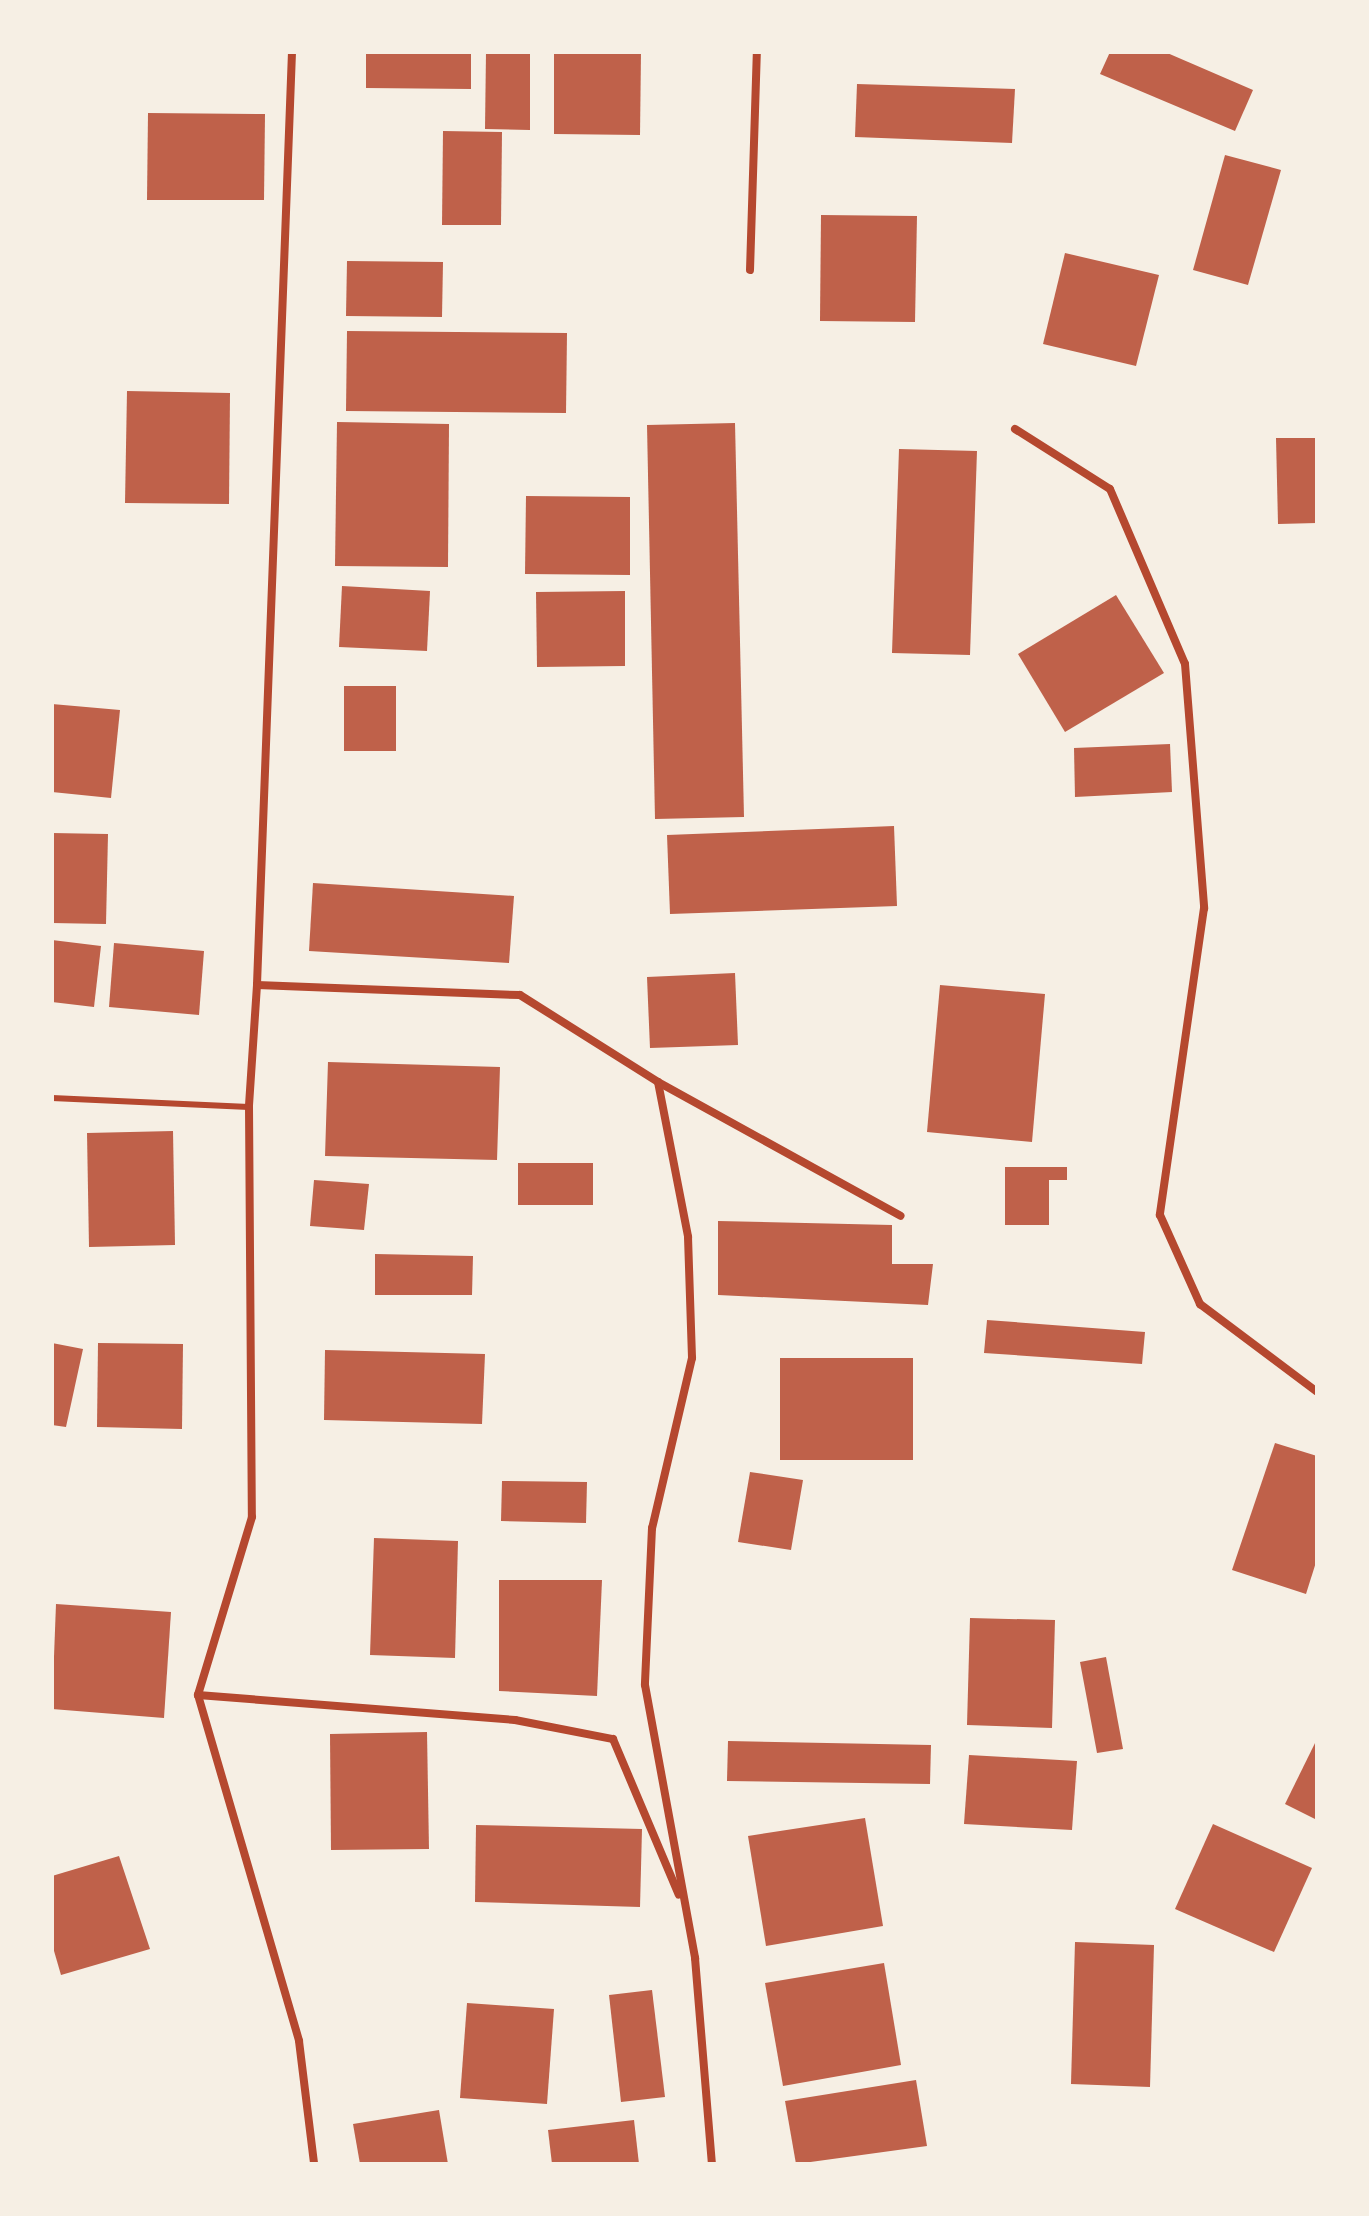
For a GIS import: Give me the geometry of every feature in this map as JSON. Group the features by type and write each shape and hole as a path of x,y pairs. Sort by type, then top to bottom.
{"street":[{"path":"292,52 257,985 249,1107 252,1517 198,1695 299,2041 314,2164"},
{"path":"750,270 757,52"},
{"path":"1015,429 1110,489 1185,664 1204,908 1160,1215 1200,1304 1317,1392"},
{"path":"257,985 520,995 658,1082 901,1216"},
{"path":"658,1082 688,1237 692,1358 652,1528 645,1685 695,1958 712,2164"},
{"path":"198,1695 515,1720 613,1739 685,1910"}],"lane":[{"path":"52,1098 249,1107"}],"building":[{"path":"366,52 471,52 471,89 366,88"},
{"path":"486,52 530,52 530,130 485,129"},
{"path":"554,52 641,52 640,135 554,134"},
{"path":"1110,52 1165,52 1253,90 1235,131 1100,74"},
{"path":"857,84 1015,89 1012,143 855,137"},
{"path":"148,113 265,114 264,200 147,200"},
{"path":"443,131 502,132 501,225 442,225"},
{"path":"1225,155 1281,170 1248,285 1193,270"},
{"path":"821,215 917,216 915,322 820,321"},
{"path":"1065,253 1159,275 1136,366 1043,344"},
{"path":"347,261 443,262 442,317 346,316"},
{"path":"347,331 567,333 566,413 346,411"},
{"path":"127,391 230,393 229,504 125,503"},
{"path":"337,422 449,424 448,567 335,566"},
{"path":"735,423 744,817 655,819 647,425"},
{"path":"1276,438 1317,438 1317,523 1278,524"},
{"path":"899,449 977,451 970,655 892,653"},
{"path":"526,496 630,497 630,575 525,574"},
{"path":"342,586 430,591 427,651 339,647"},
{"path":"625,591 625,666 537,667 536,592"},
{"path":"1116,595 1164,673 1065,732 1018,654"},
{"path":"344,686 396,686 396,751 344,751"},
{"path":"52,704 120,710 111,798 52,792"},
{"path":"1170,744 1172,792 1075,797 1074,748"},
{"path":"894,826 897,906 670,914 667,835"},
{"path":"52,833 108,834 106,924 52,923"},
{"path":"313,883 514,896 509,963 309,951"},
{"path":"52,940 101,946 94,1007 52,1002"},
{"path":"114,943 204,951 199,1015 109,1007"},
{"path":"735,973 738,1045 650,1048 647,977"},
{"path":"940,985 1045,994 1032,1142 927,1132"},
{"path":"328,1062 500,1067 497,1160 325,1156"},
{"path":"173,1131 175,1245 89,1247 87,1133"},
{"path":"518,1163 593,1163 593,1205 518,1205"},
{"path":"1005,1167 1067,1167 1067,1180 1049,1180 1049,1225 1005,1225"},
{"path":"314,1180 369,1184 364,1230 310,1226"},
{"path":"718,1221 892,1225 892,1264 933,1264 928,1305 718,1295"},
{"path":"375,1254 473,1256 472,1295 375,1295"},
{"path":"987,1320 1145,1332 1142,1364 984,1353"},
{"path":"52,1343 83,1349 66,1427 52,1425"},
{"path":"98,1343 183,1344 182,1429 97,1427"},
{"path":"325,1350 485,1354 482,1424 324,1420"},
{"path":"780,1358 913,1358 913,1460 780,1460"},
{"path":"1275,1443 1317,1456 1317,1559 1306,1594 1232,1570"},
{"path":"750,1472 803,1480 791,1550 738,1542"},
{"path":"502,1481 587,1482 586,1523 501,1521"},
{"path":"374,1538 458,1541 455,1658 370,1655"},
{"path":"499,1580 602,1580 597,1696 499,1691"},
{"path":"56,1604 171,1612 164,1718 52,1709"},
{"path":"970,1618 1055,1620 1052,1728 967,1725"},
{"path":"1106,1657 1123,1749 1097,1753 1080,1662"},
{"path":"427,1732 429,1849 331,1850 330,1734"},
{"path":"1317,1739 1317,1820 1285,1804"},
{"path":"728,1741 931,1745 930,1784 727,1781"},
{"path":"969,1755 1077,1761 1072,1830 964,1824"},
{"path":"865,1818 883,1926 766,1946 748,1836"},
{"path":"1213,1824 1312,1868 1274,1952 1175,1909"},
{"path":"476,1825 642,1829 640,1907 475,1902"},
{"path":"119,1856 150,1949 61,1975 52,1944 52,1876"},
{"path":"1075,1942 1154,1945 1150,2087 1071,2084"},
{"path":"884,1963 901,2065 783,2086 765,1983"},
{"path":"652,1990 665,2097 621,2102 609,1995"},
{"path":"467,2003 554,2009 547,2104 460,2098"},
{"path":"916,2080 927,2146 796,2164 785,2101"},
{"path":"439,2110 448,2164 360,2164 353,2124"},
{"path":"634,2120 639,2164 552,2164 548,2130"}]}
